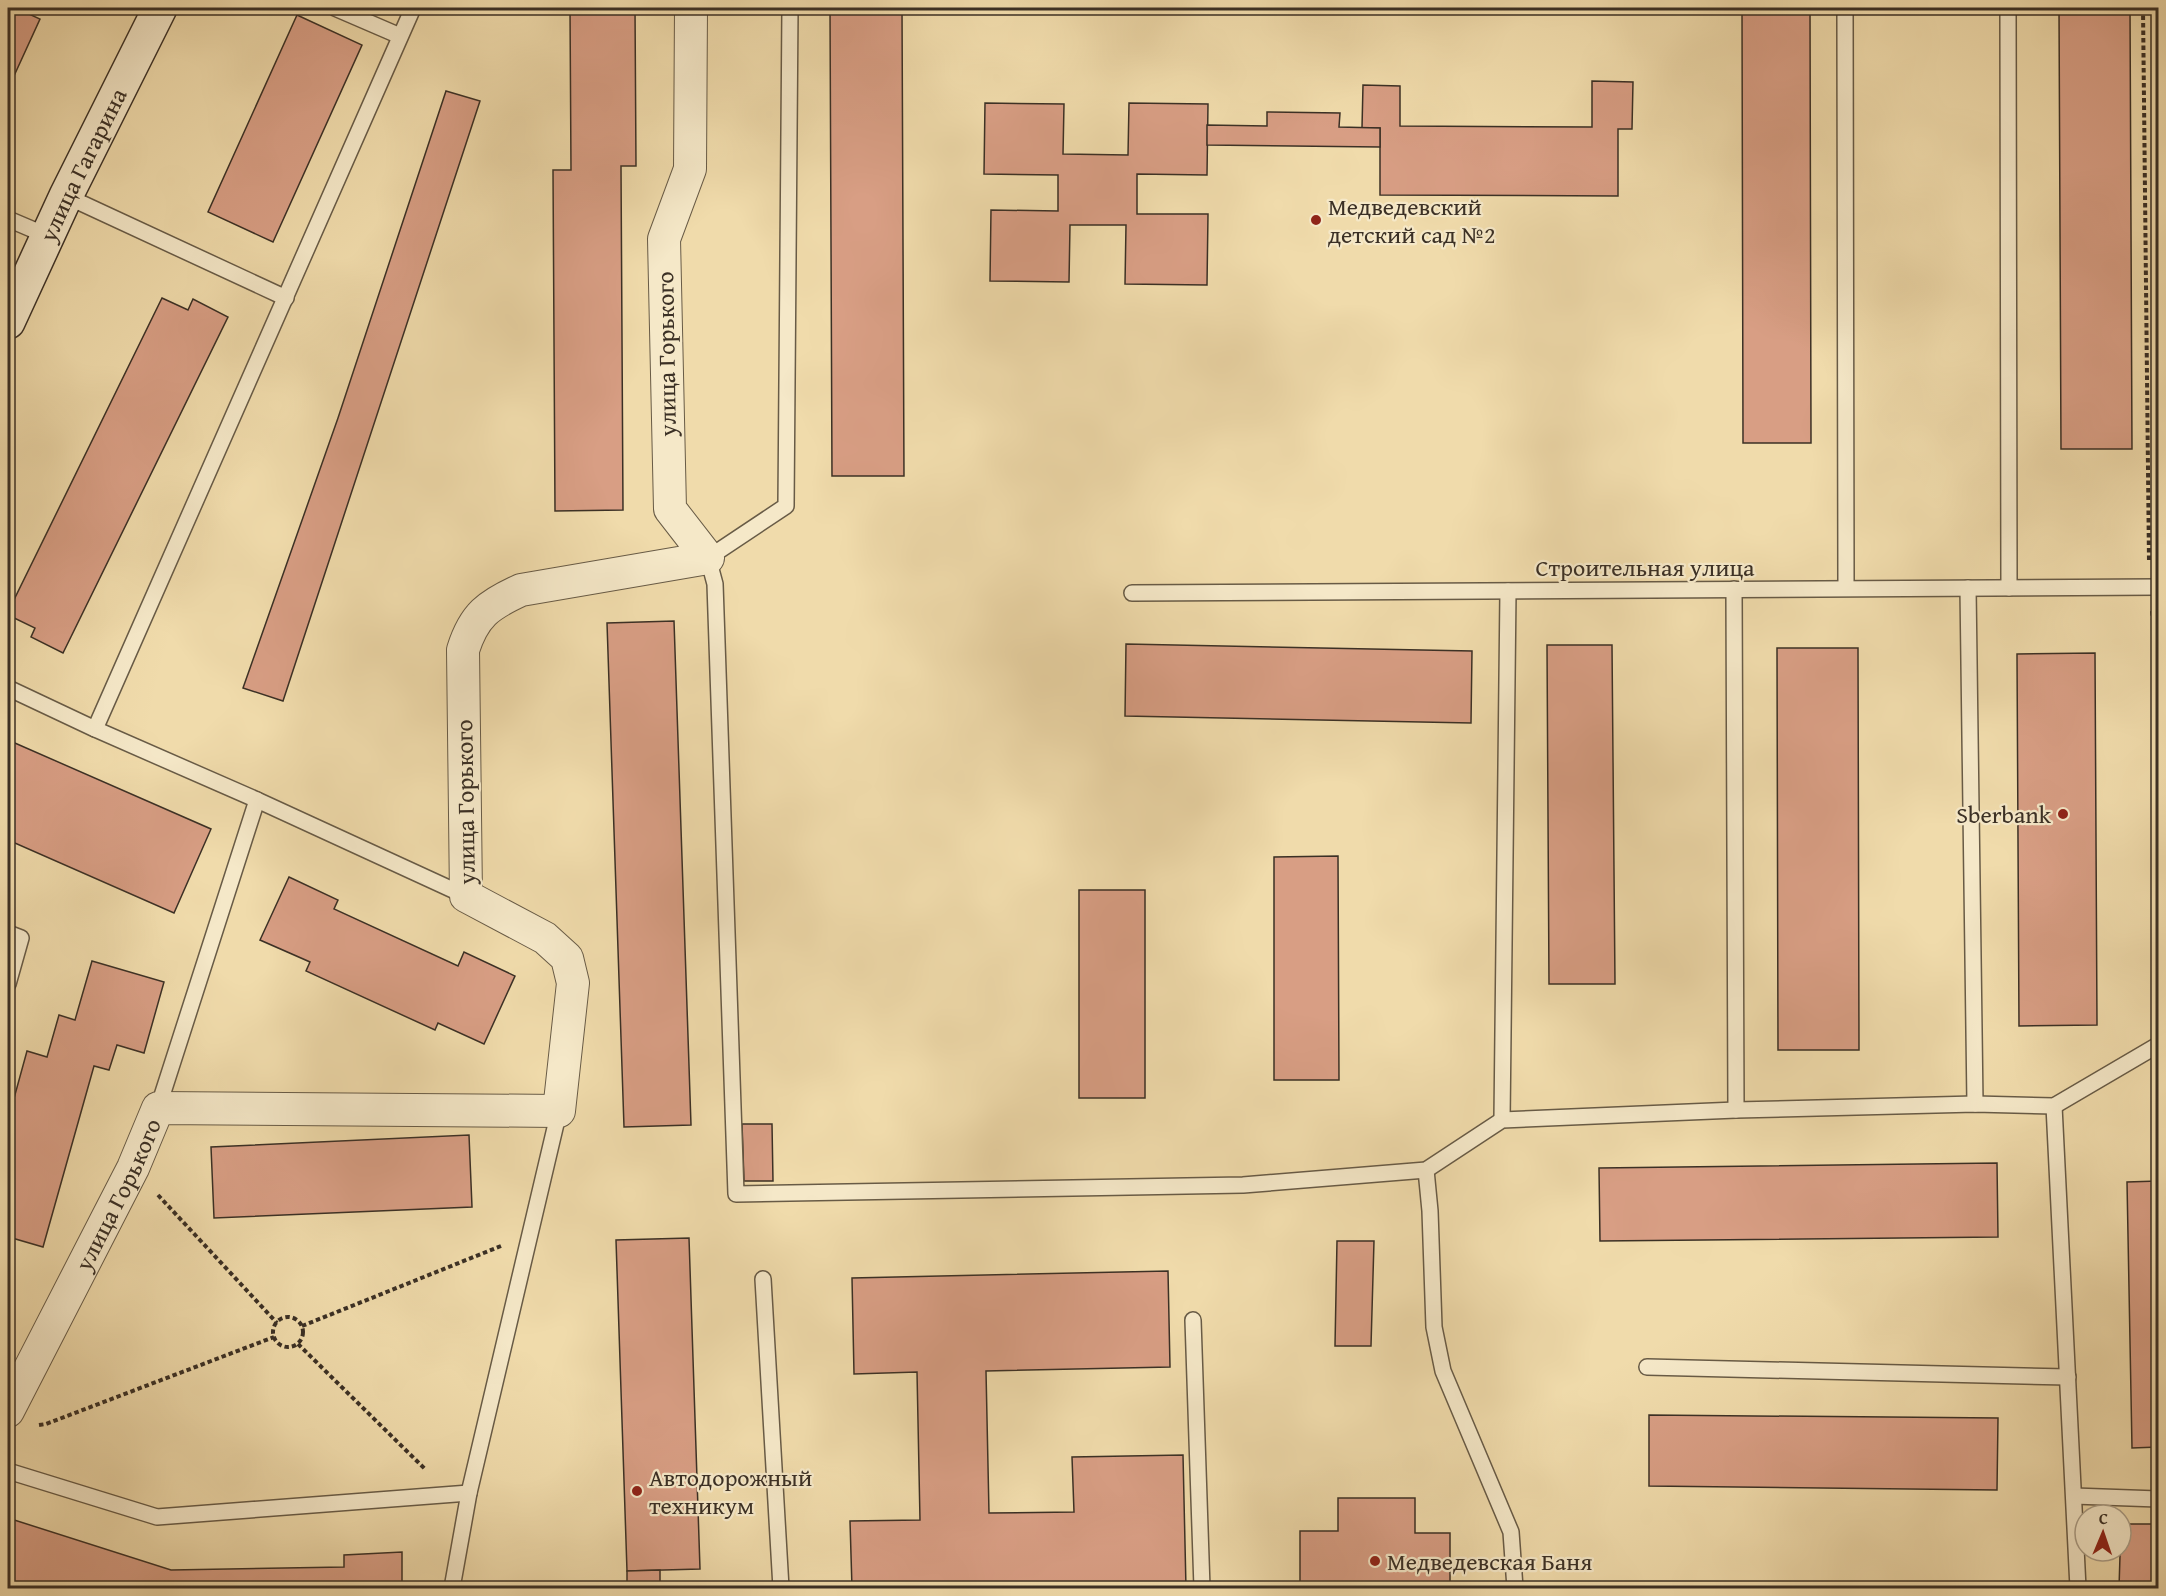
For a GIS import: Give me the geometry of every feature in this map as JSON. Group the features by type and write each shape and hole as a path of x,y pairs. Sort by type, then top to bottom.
{"street":[{"name":"улица Гагарина","path":"8,322 66,196 160,8"},
{"name":"улица Горького","path":"20,1418 158,1108 559,1111 573,983 567,958 545,938 466,896 463,650 470,630 482,612 521,590 708,558 670,509 663,239 690,169 691,8"}],"lane":[{"path":"335,8 400,36"},
{"path":"94,729 413,8"},
{"path":"790,8 786,506 708,558 715,584 736,1194 1243,1185 1426,1170 1502,1120 1736,1110 1975,1104 2054,1106 2158,1045"},
{"path":"1845,8 1846,588"},
{"path":"2008,8 2009,588"},
{"path":"66,196 286,298"},
{"path":"8,219 48,236"},
{"name":"Строительная улица","path":"1132,593 2154,587"},
{"path":"1968,588 1975,1104"},
{"path":"1734,589 1736,1110"},
{"path":"1502,1120 1508,591"},
{"path":"8,688 466,896"},
{"path":"158,1108 257,800"},
{"path":"8,933 21,938 8,984"},
{"path":"2054,1106 2078,1588"},
{"path":"452,1588 469,1493 559,1111"},
{"path":"1426,1170 1430,1211 1434,1327 1443,1371 1511,1532 1515,1588"},
{"path":"764,1279 781,1588"},
{"path":"1193,1320 1202,1588"},
{"path":"1647,1367 2068,1377"},
{"path":"8,1471 157,1517 469,1493"},
{"path":"2074,1496 2158,1499"}],"path":[{"path":"2143,8 2154,587 2158,667"},
{"path":"133,1168 277,1323"},
{"path":"302,1326 530,1235"},
{"path":"281,1319 295,1319 302,1326 303,1336 298,1344 284,1346 274,1337 274,1327 281,1319"},
{"path":"20,1418 46,1424 274,1337"},
{"path":"298,1344 452,1495"}],"building":[{"path":"8,8 16,8 40,19 8,89"},
{"path":"570,8 635,8 636,166 621,166 623,510 555,511 553,170 571,170"},
{"path":"830,8 902,8 904,476 832,476"},
{"path":"1742,8 1810,8 1811,443 1743,443"},
{"path":"2059,8 2130,8 2132,449 2061,449"},
{"path":"297,15 362,45 273,242 208,212"},
{"path":"1592,81 1633,82 1632,129 1618,129 1618,196 1380,195 1380,128 1362,128 1363,85 1400,86 1400,126 1592,127"},
{"path":"446,91 480,101 283,701 243,688 338,418"},
{"path":"985,103 1064,104 1063,154 1128,155 1129,103 1208,104 1207,175 1137,174 1137,214 1208,214 1207,285 1125,284 1126,225 1070,225 1069,282 990,281 991,210 1058,211 1058,175 984,174"},
{"path":"1267,112 1340,113 1339,127 1380,128 1380,147 1207,145 1207,125 1267,126"},
{"path":"162,298 188,310 193,299 228,317 63,653 31,637 35,628 8,615 8,612"},
{"path":"674,621 691,1125 624,1127 607,623"},
{"path":"1126,644 1472,651 1471,723 1125,716"},
{"path":"1547,645 1612,645 1615,984 1549,984"},
{"path":"1777,648 1858,648 1859,1050 1778,1050"},
{"path":"2095,653 2097,1025 2019,1026 2017,654"},
{"path":"8,740 211,829 174,913 8,840"},
{"path":"1338,856 1339,1080 1274,1080 1274,857"},
{"path":"289,877 338,900 334,909 458,966 464,952 515,976 484,1044 438,1023 435,1030 306,971 310,962 260,940"},
{"path":"1079,890 1145,890 1145,1098 1079,1098"},
{"path":"92,961 164,982 144,1053 117,1045 109,1070 94,1066 43,1247 12,1238 8,1252 8,1120 27,1051 47,1057 59,1015 75,1020"},
{"path":"742,1124 772,1124 773,1181 744,1181"},
{"path":"469,1135 472,1207 214,1218 211,1147"},
{"path":"1997,1163 1998,1237 1600,1241 1599,1168"},
{"path":"2158,1181 2158,1447 2132,1448 2127,1182"},
{"path":"689,1238 700,1569 627,1571 616,1240"},
{"path":"1337,1241 1374,1241 1371,1346 1335,1346"},
{"path":"1168,1271 1170,1367 986,1371 989,1513 1074,1512 1072,1457 1183,1455 1186,1588 852,1588 850,1521 920,1520 917,1372 854,1374 852,1278"},
{"path":"1649,1415 1998,1418 1997,1490 1649,1486"},
{"name":"Медведевская Баня","path":"1338,1498 1415,1498 1415,1533 1450,1533 1450,1588 1300,1588 1300,1531 1338,1531"},
{"path":"8,1518 171,1570 344,1567 344,1555 402,1552 402,1588 8,1588"},
{"path":"2133,1524 2158,1524 2158,1588 2119,1588 2120,1563 2133,1563"},
{"path":"660,1570 660,1588 627,1588 627,1571"}],"place":[{"name":"Медведевский детский сад №2","path":"1316,220"},
{"name":"Sberbank","path":"2063,814"},
{"name":"Автодорожный техникум","path":"637,1491"},
{"name":"Медведевская Баня","path":"1375,1561"}]}
